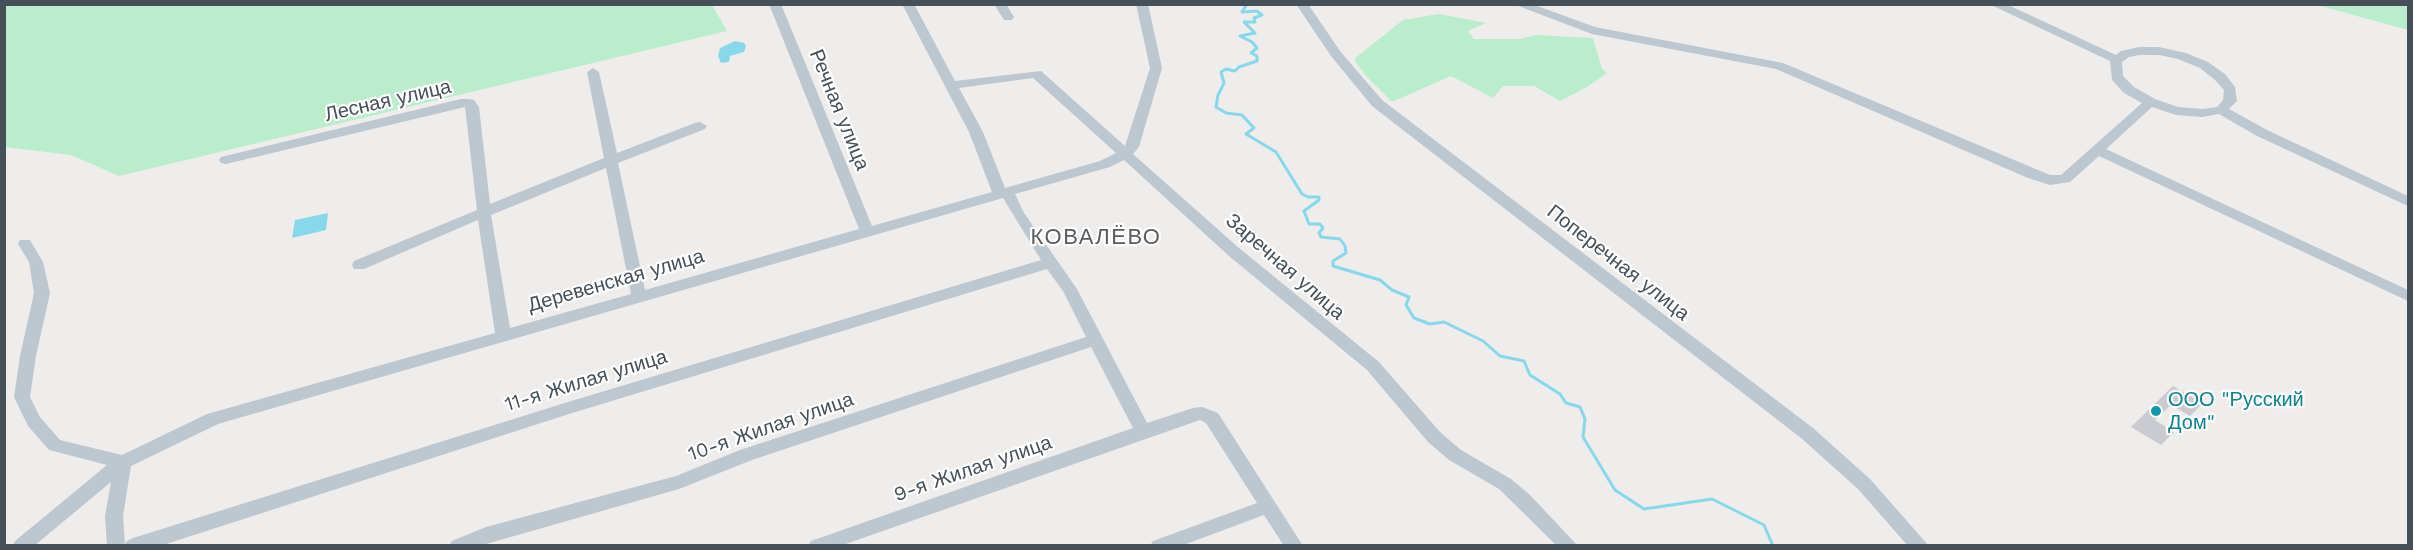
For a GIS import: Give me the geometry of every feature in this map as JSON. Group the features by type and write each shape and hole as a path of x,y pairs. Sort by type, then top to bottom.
{"street":[{"name":"Речная улица","path":"775,4 867,231"},
{"path":"908,4 929,47 953,85 1004,193 1052,262 1143,431"},
{"path":"1000,4 1008,17"},
{"path":"1125,154 1132,147 1156,68 1148,21 1142,4"},
{"name":"Поперечная улица","path":"1302,4 1335,53 1377,102 1807,433 1864,484 1920,546"},
{"path":"1519,4 1559,20 1601,32 1779,66 2041,178 2065,179 2150,102"},
{"path":"1995,4 2117,60"},
{"path":"2222,110 2230,101 2230,90 2220,77 2204,65 2182,56 2159,51 2125,54 2115,64 2117,77 2129,90 2150,102 2176,111 2202,113 2222,110 2262,133 2409,201"},
{"path":"593,72 639,296"},
{"name":"Заречная улица","path":"953,85 1036,74 1234,252 1373,366 1434,437 1455,455 1505,484 1569,546"},
{"name":"Лесная улица","path":"226,160 461,103 469,103 472,107 484,213 502,336"},
{"path":"359,265 700,126"},
{"path":"2097,150 2409,296"},
{"name":"Деревенская улица","path":"21,546 123,462 213,419 1105,164 1125,154"},
{"path":"25,244 36,262 42,292 22,397 34,421 55,445 123,462 114,516 116,546"},
{"name":"11-я Жилая улица","path":"132,546 274,503 568,408 1052,262"},
{"name":"10-я Жилая улица","path":"458,546 486,535 680,482 746,455 1095,340"},
{"name":"9-я Жилая улица","path":"817,546 1143,431 1202,413 1212,418 1294,546"},
{"path":"1159,546 1269,506"}],"green space":[{"path":"5,5 712,5 727,31 119,176 71,155 5,147"},
{"path":"2317,5 2408,5 2408,30"},
{"path":"1439,14 1486,23 1468,31 1474,39 1519,39 1536,35 1593,38 1602,69 1607,73 1560,101 1534,86 1503,86 1493,98 1451,76 1392,102 1365,75 1354,59 1403,20"}],"water":[{"path":"735,41 744,43 746,46 744,52 730,56 729,62 721,63 718,56 720,48"},
{"path":"328,213 326,230 292,238 295,220"}],"building":[{"name":"ООО \"Русский Дом\"","path":"2173,386 2203,403 2190,416 2171,405 2155,420 2174,432 2161,445 2131,427"}],"waterway":[{"path":"1247,4 1242,12 1257,11 1262,15 1254,18 1255,22 1244,22 1255,33 1240,36 1252,42 1257,48 1251,53 1257,56 1257,61 1239,67 1235,71 1226,69 1221,72 1224,83 1218,95 1216,107 1226,113 1242,115 1254,128 1246,134 1276,152 1302,194 1308,197 1319,197 1319,200 1304,211 1309,224 1320,224 1323,228 1319,233 1321,237 1340,239 1345,246 1346,253 1333,261 1333,266 1380,280 1392,290 1409,297 1406,305 1414,318 1430,324 1444,322 1483,341 1500,356 1524,361 1530,375 1560,394 1566,403 1580,407 1585,419 1583,437 1615,490 1644,509 1712,499 1764,525 1773,546"}],"place":[{"name":"ООО \"Русский Дом\"","path":"2156,411"}],"district":[{"name":"КОВАЛЁВО","path":"1096,238"}]}
